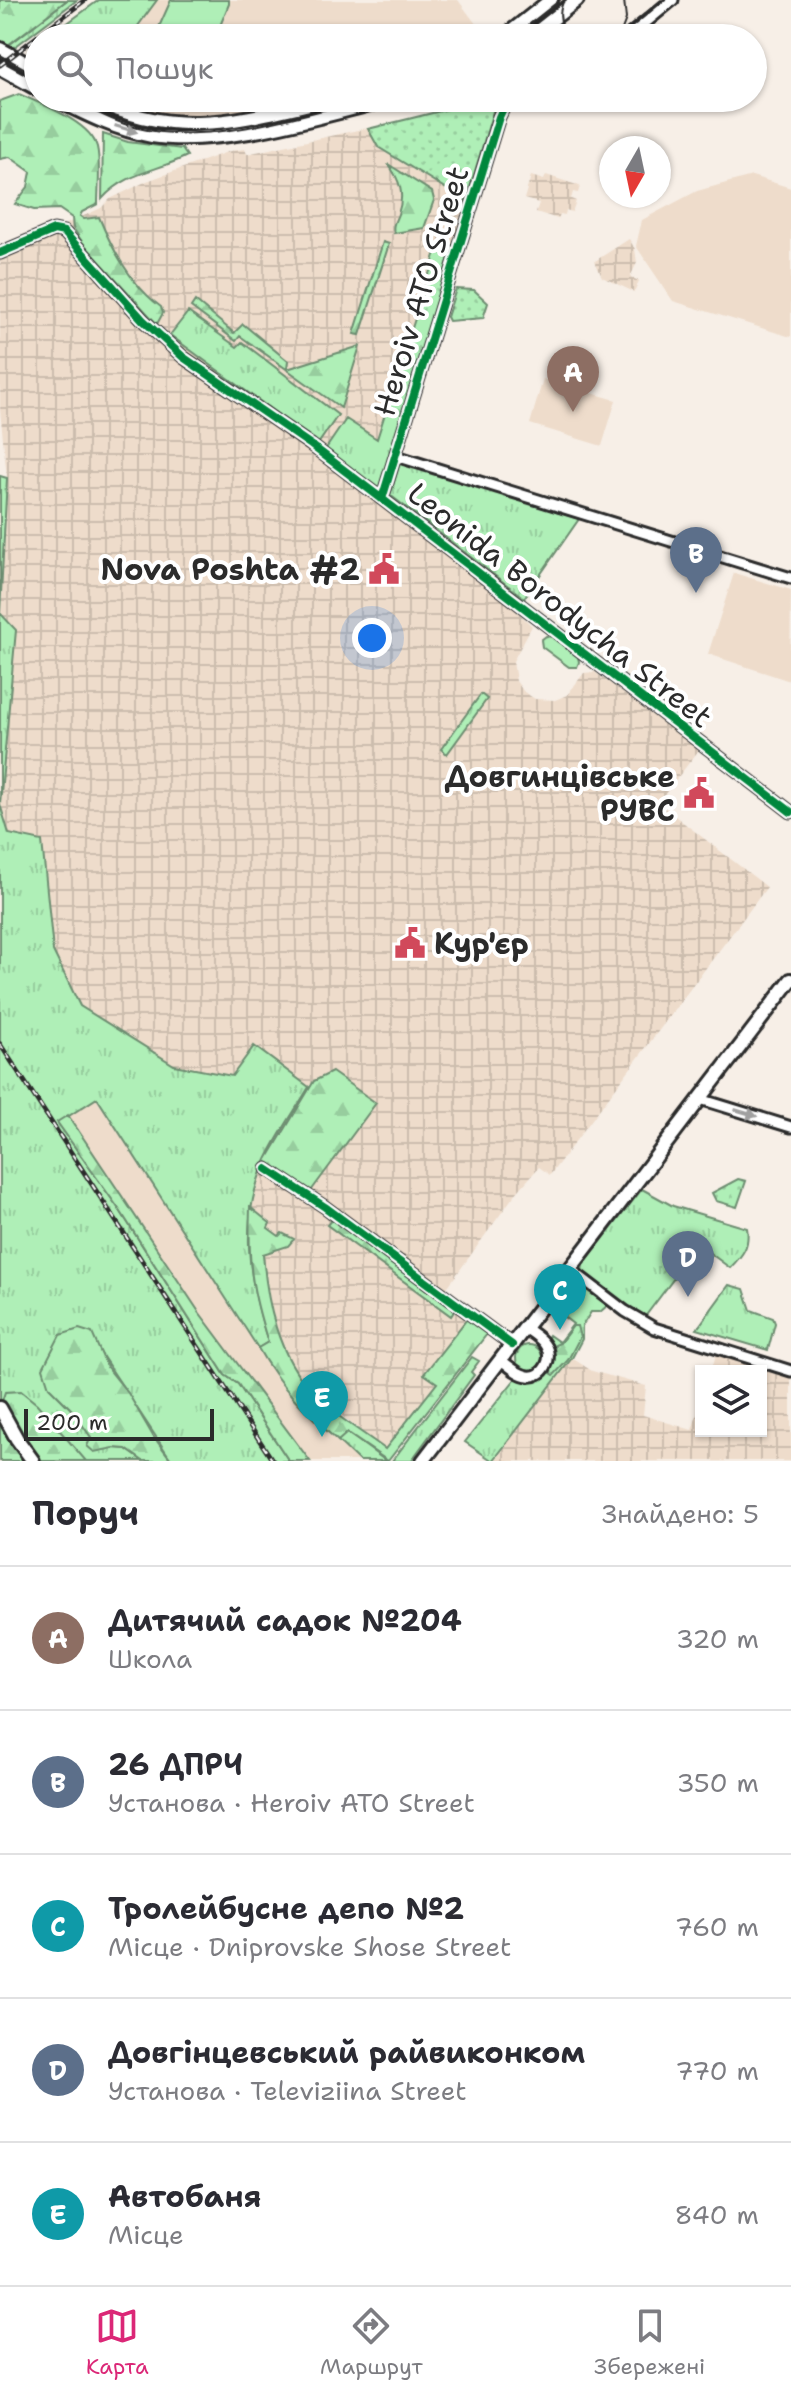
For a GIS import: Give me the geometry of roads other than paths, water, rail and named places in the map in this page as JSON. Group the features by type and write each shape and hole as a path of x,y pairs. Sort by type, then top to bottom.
{"main road":[{"path":"521,24 551,0"},
{"path":"547,24 577,0"},
{"path":"0,49 24,62"},
{"path":"0,68 24,81"},
{"path":"85,112 116,126 151,136 205,138 291,112"},
{"path":"123,112 177,124 263,121 315,112"},
{"path":"423,1461 791,980"},
{"path":"0,1408 33,1461"}],"street":[{"path":"644,24 673,0"},
{"path":"498,112 499,117"},
{"name":"Heroiv ATO Street","path":"382,499 501,112"},
{"name":"Leonida Borodycha Street","path":"0,253 54,230 64,232 162,340 382,499 791,812"},
{"name":"Heroiv ATO Street","path":"396,456 791,578"},
{"path":"700,1099 791,1127"},
{"path":"267,1169 337,1216 512,1345"},
{"path":"570,1269 625,1311 654,1328 791,1371"},
{"path":"501,1360 522,1375 536,1376 543,1371 549,1357 548,1349 525,1328"}],"tram line":[{"path":"530,24 560,0"},
{"path":"562,24 564,0"},
{"path":"624,0 624,24"},
{"path":"632,24 661,0"},
{"path":"0,55 24,68"},
{"path":"98,112 138,128 166,133 225,131 315,112"}],"railway":[{"path":"54,24 85,0"},
{"path":"0,65 24,47"},
{"path":"0,1044 273,1461"}],"place":[{"name":"Дитячий садок №204","path":"573,412"},
{"name":"Nova Poshta #2","path":"384,569"},
{"name":"26 ДПРЧ","path":"696,593"},
{"name":"Довгинцівське РУВС","path":"699,793"},
{"name":"Кур'єр","path":"410,943"},
{"name":"Довгінцевський райвиконком","path":"688,1297"},
{"name":"Тролейбусне депо №2","path":"560,1330"},
{"name":"Автобаня","path":"322,1437"}]}
